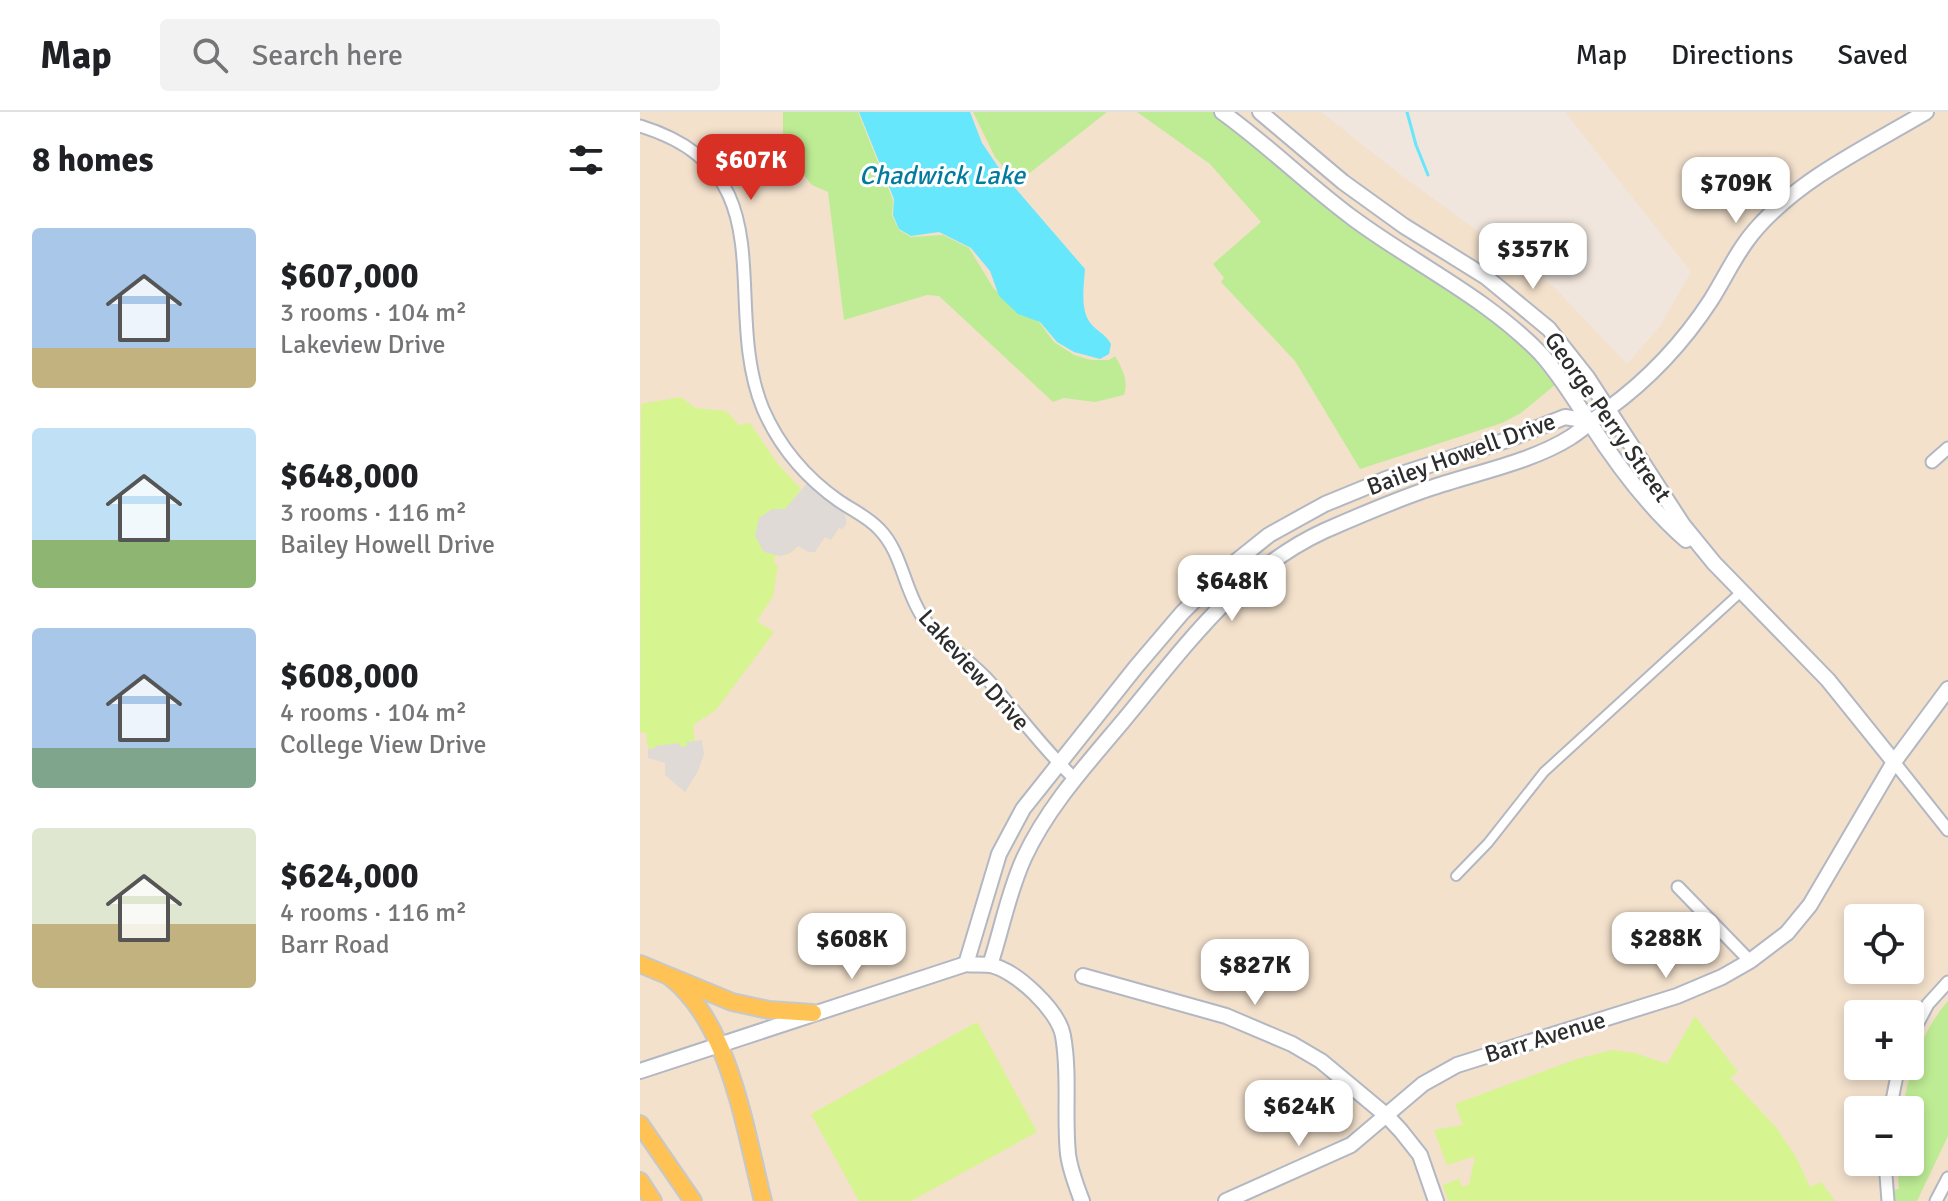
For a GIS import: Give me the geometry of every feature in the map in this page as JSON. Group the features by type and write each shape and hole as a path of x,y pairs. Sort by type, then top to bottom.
{"main road":[{"path":"640,964 732,1002 769,1010 813,1013"},
{"path":"670,977 702,1011 721,1044 763,1201"},
{"path":"640,1124 693,1201"}],"street":[{"name":"George Perry Street","path":"1222,112 1354,219 1461,289 1540,353 1568,387 1645,499 1679,534 1714,563 1828,680 1948,830"},
{"name":"George Perry Street","path":"1260,112 1343,182 1404,226 1486,277 1549,329 1608,409 1683,525 1714,563"},
{"path":"1589,421 1662,364 1687,335 1757,228 1783,203 1814,180 1926,112"},
{"name":"Lakeview Drive","path":"640,126 661,132 696,153 720,178 730,198 740,228 749,350 757,389 781,442 817,485 880,529 891,545 923,618 946,644 983,675 1057,763 1075,779"},
{"name":"Bailey Howell Drive","path":"966,964 999,854 1023,809 1057,763 1182,613 1224,571 1269,535 1325,504 1386,479 1504,441 1565,417 1589,421"},
{"name":"Bailey Howell Drive","path":"990,965 1009,894 1045,819 1227,599 1281,555 1321,533 1375,510 1542,451 1571,437 1589,421"},
{"path":"1932,462 1948,448"},
{"path":"1456,876 1488,843 1544,772 1742,591"},
{"name":"Barr Avenue","path":"1226,1201 1337,1152 1362,1137 1423,1084 1457,1065 1677,996 1750,961 1787,933 1810,905 1894,762 1948,689"},
{"path":"1678,887 1750,961"},
{"path":"640,1071 966,964 990,965 1017,978 1035,994 1052,1012 1061,1029 1066,1068 1068,1156 1082,1201"},
{"path":"1083,976 1226,1016 1269,1033 1321,1061 1387,1116 1420,1155 1436,1201"},
{"path":"1924,1012 1948,982"},
{"path":"1886,1176 1888,1201"},
{"path":"1936,1201 1948,1178"}],"shaded area":[{"path":"640,112 1321,112 1554,287 1627,364 1660,326 1691,272 1565,112 1948,112 1948,1201 640,1201"},
{"path":"808,482 844,512 847,523 831,540 825,537 815,552 798,546 780,556 764,552 755,536 759,518 772,509 785,509"},
{"path":"702,740 704,754 685,792 665,775 665,763 648,758 648,749 655,746 679,743 680,747 687,746 687,742"}],"green space":[{"path":"783,112 858,112 893,200 892,215 899,230 911,237 943,235 969,248 994,289 1039,322 1054,342 1074,355 1091,360 1109,360 1115,356 1125,380 1124,395 1095,402 1064,398 1053,402 939,296 927,295 844,320 828,192 812,185 783,150"},
{"path":"973,112 1107,112 1017,183 995,157"},
{"path":"1137,112 1212,112 1334,213 1494,321 1527,351 1555,385 1521,413 1502,423 1360,469 1295,361 1221,282 1224,278 1213,264 1261,222 1210,164"},
{"path":"681,397 695,408 726,411 739,425 750,423 777,463 801,489 786,509 795,550 775,556 774,564 778,565 773,596 757,621 774,632 716,710 693,725 695,741 687,742 687,746 680,747 679,743 648,749 646,733 640,732 641,404"},
{"path":"1948,1001 1948,1136 1917,1201 1894,1201 1893,1190 1899,1189 1898,1176 1924,1176 1924,1096 1905,1096 1909,1080 1924,1080 1924,1038"},
{"path":"1695,1016 1738,1072 1730,1078 1775,1126 1796,1157 1810,1187 1821,1182 1835,1201 1448,1201 1443,1185 1459,1179 1462,1187 1469,1185 1475,1156 1447,1165 1434,1130 1463,1125 1455,1104 1577,1059 1612,1050 1635,1053 1667,1064"},
{"path":"977,1022 1037,1132 911,1201 859,1201 811,1114"}],"water":[{"name":"Chadwick Lake","path":"859,112 970,112 982,143 1003,174 1085,269 1083,299 1086,314 1111,344 1109,354 1100,359 1074,352 1057,342 1040,322 1018,314 999,296 990,271 971,248 939,232 911,236 899,229 893,215 894,199"}],"waterway":[{"path":"1407,112 1428,175"}]}
